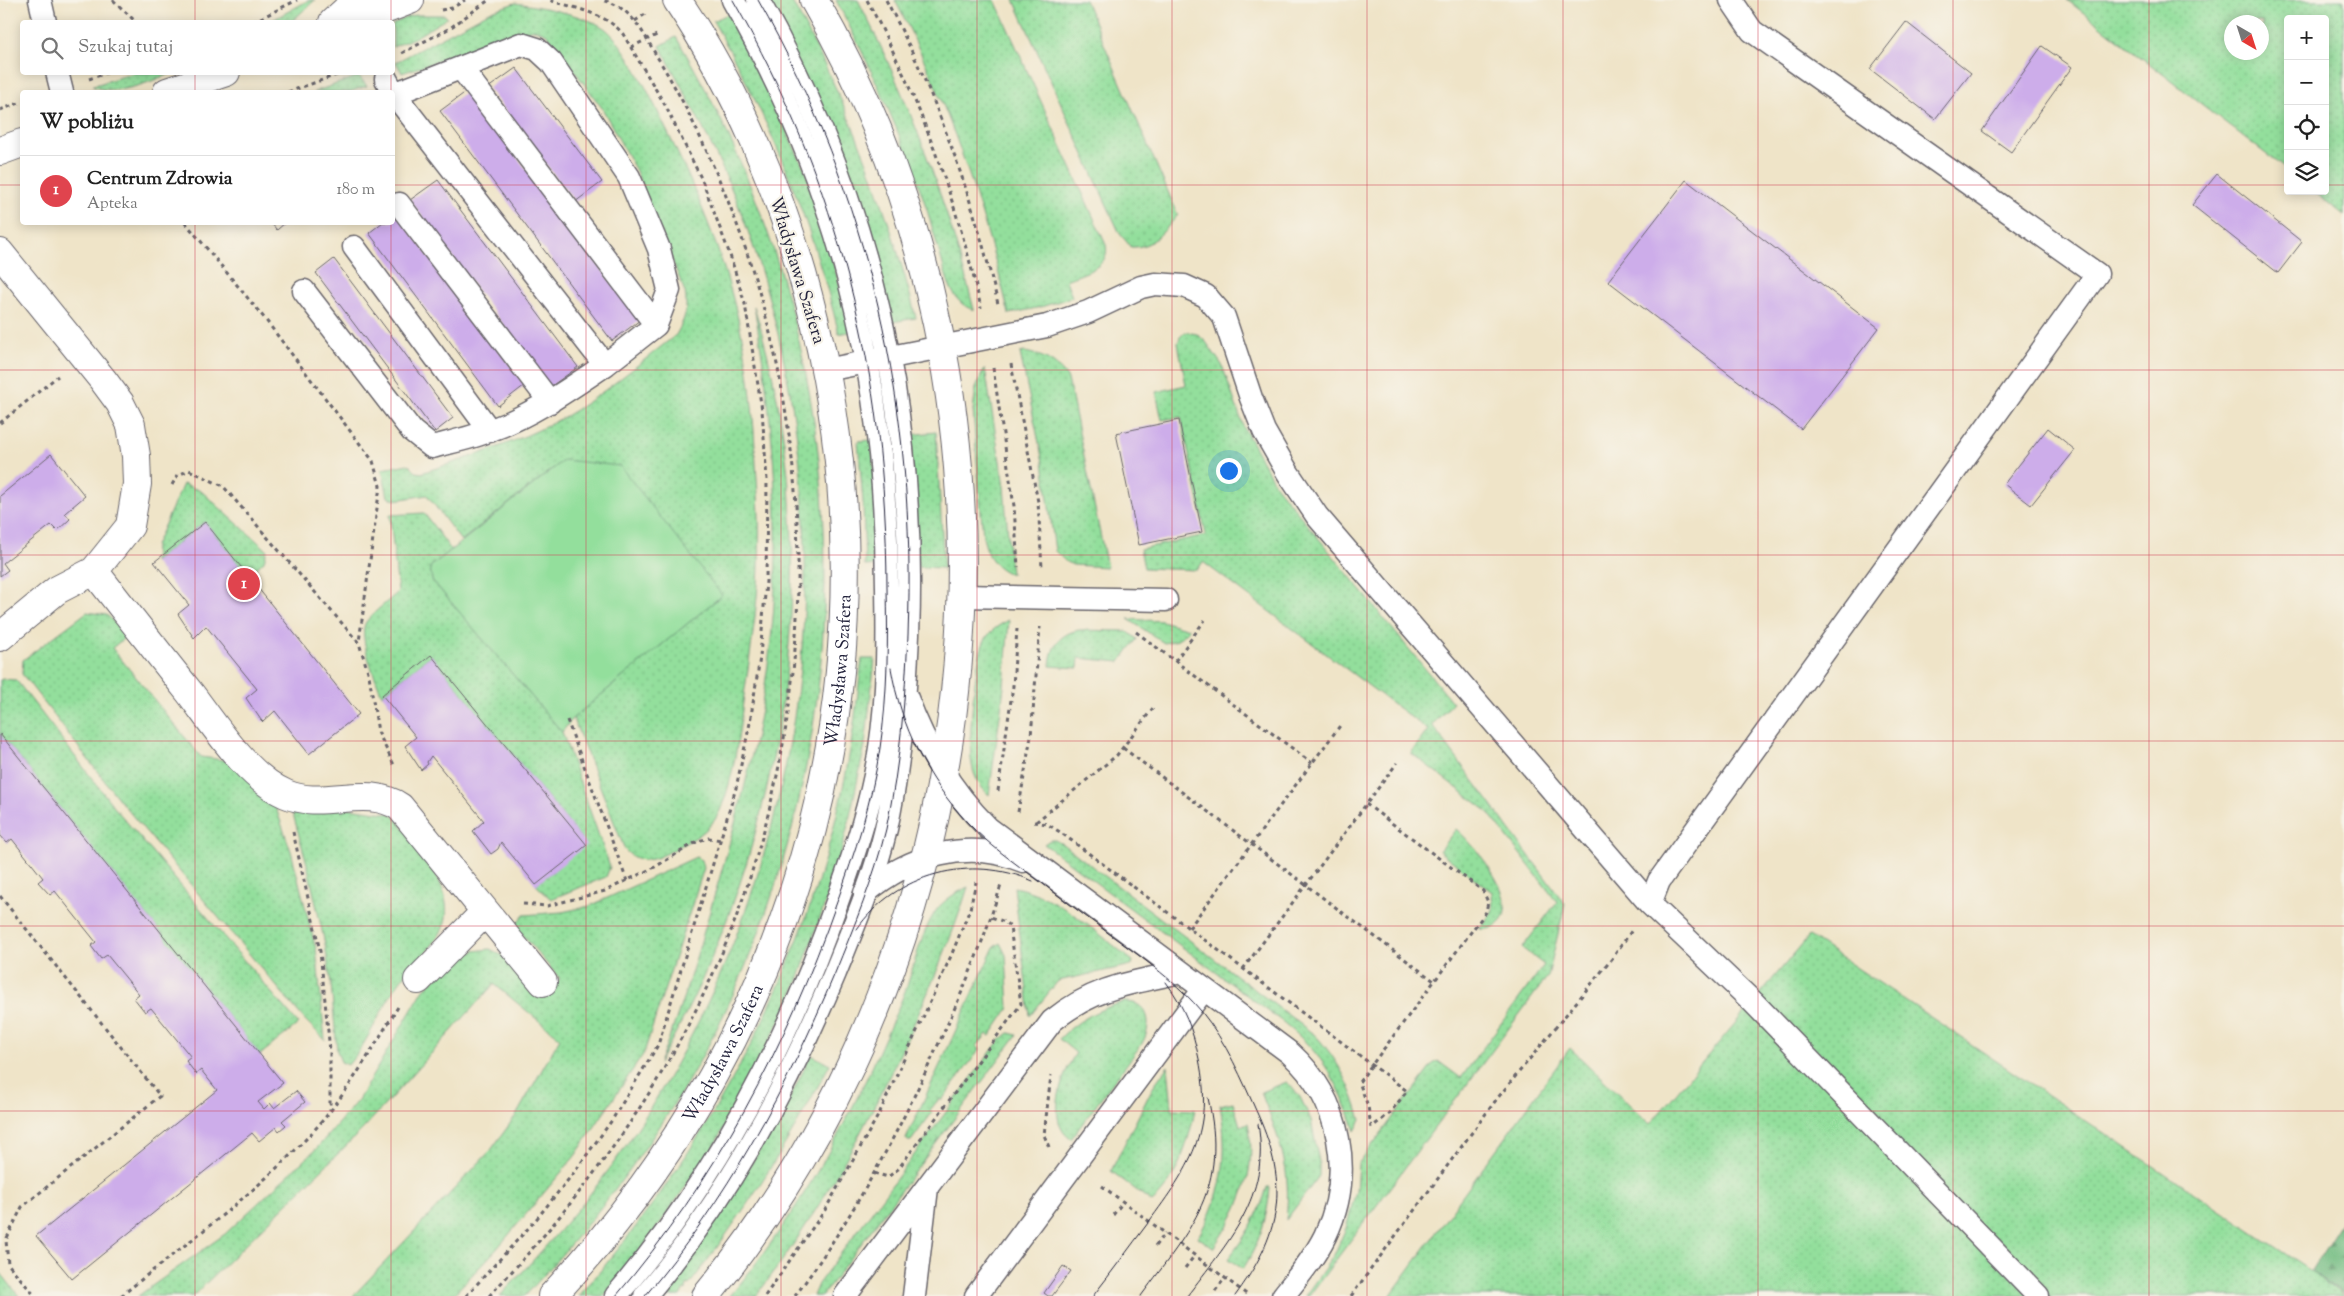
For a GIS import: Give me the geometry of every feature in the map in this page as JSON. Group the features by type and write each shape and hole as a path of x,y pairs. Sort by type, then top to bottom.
{"main road":[{"path":"335,20 357,0"},
{"path":"358,20 410,0"},
{"name":"Władysława Szafera","path":"552,1296 596,1247 644,1186 670,1148 711,1080 748,1010 787,912 804,859 824,780 834,722 845,606 845,554 842,485 836,427 826,370 801,269 770,181 726,85 677,0"},
{"path":"706,1296 760,1225 799,1164 831,1106 883,992 903,938 927,858 944,776 958,675 963,596 963,550 958,464 942,348 919,251 895,179 860,90 814,0"},
{"path":"173,90 217,75"},
{"path":"0,151 20,144"},
{"path":"0,253 120,403 131,425 136,456 136,484 130,526 94,571 57,590 0,637"},
{"path":"94,571 233,749 260,777 282,792 309,800 369,797 389,800 400,808 543,982"},
{"path":"418,980 485,912"}],"lane":[{"path":"40,0 45,20"},
{"path":"616,1296 681,1213 736,1129 787,1030 821,948 862,827 880,750 886,684 888,612 884,476 868,362 847,268 815,171 777,82 734,0"},
{"path":"645,1296 719,1197 772,1109 820,1008 868,890 878,858 895,785 905,691 909,537 902,439 890,358 866,255 841,178 806,93 758,0"},
{"path":"1650,904 1659,881 2098,274 1752,31 1731,0"},
{"path":"304,291 412,431 432,447 490,431 550,402 605,365 656,325 668,290 659,249 630,177 551,62 537,49 521,44 461,68 390,86 393,90"},
{"path":"461,68 656,325"},
{"path":"58,75 62,90"},
{"path":"395,92 605,365"},
{"path":"399,204 550,402"},
{"path":"354,247 490,431"},
{"path":"826,370 1058,323 1154,284 1179,284 1206,296 1226,321 1250,398 1273,449 1312,509 1650,904 1753,1002 2038,1296"},
{"path":"963,596 1166,600"},
{"path":"888,612 891,641 905,691 924,738 944,776 988,828 1299,1061 1321,1090 1336,1130 1341,1165 1336,1207 1320,1246 1283,1296"},
{"path":"821,948 839,917 868,890 902,867 927,858 969,850 997,853 1032,864 1061,882"},
{"path":"845,1296 1052,1021 1075,1003 1096,992 1182,972"},
{"path":"976,1296 1204,989"},
{"path":"914,1296 927,1186"}],"path":[{"path":"113,0 134,20"},
{"path":"257,20 297,0"},
{"path":"399,54 450,28 489,0"},
{"path":"466,1296 564,1186 612,1120 658,1045 721,840 746,744 763,631 768,514 762,410 745,304 717,219 675,124 621,31 607,20 549,0"},
{"path":"489,1296 552,1226 599,1167 642,1105 686,1029 720,957 754,865 777,776 791,693 798,613 798,524 791,441 775,353 750,260 726,196 690,116 647,40 628,14 616,4 603,0"},
{"path":"867,0 907,82 938,158 965,243 982,313"},
{"path":"886,0 924,78 954,152 978,227 998,306"},
{"path":"631,47 663,32"},
{"path":"294,90 337,75"},
{"path":"0,110 20,103"},
{"path":"188,225 265,318 372,461 380,486 359,643"},
{"path":"0,423 83,356"},
{"path":"992,363 1014,506 1018,576"},
{"path":"1011,363 1038,502 1042,572"},
{"path":"170,488 177,476 189,470 223,486 359,643 369,675 378,732 399,774"},
{"path":"1175,661 1205,620"},
{"path":"1016,818 1031,736 1041,623"},
{"path":"997,794 1012,694 1017,626"},
{"path":"1134,630 1312,763"},
{"path":"1036,822 1123,748 1153,708"},
{"path":"567,720 627,881"},
{"path":"1189,928 1342,723"},
{"path":"1123,748 1434,981"},
{"path":"1243,968 1397,763"},
{"path":"282,792 320,952 330,1050 330,1110"},
{"path":"1366,804 1483,891 1487,897 1486,912 1359,1082 1368,1106 1372,1127"},
{"path":"1026,820 1046,824 1060,832 1407,1091 1389,1114 1367,1133"},
{"path":"514,904 547,906 585,897 627,881 698,841 709,838 721,840"},
{"path":"765,1296 825,1210 879,1114 951,956 976,885"},
{"path":"795,1296 844,1225 911,1104 964,989 1001,885"},
{"path":"0,896 160,1096 22,1207 6,1240 8,1264 35,1296"},
{"path":"1351,1296 1496,1100 1611,960 1650,904"},
{"path":"874,1173 888,1177 898,1169 1021,1004 1010,927 1005,922 991,917"},
{"path":"121,1296 276,1168 318,1126 359,1071 403,997 418,980"},
{"path":"1052,1069 1044,1138 1054,1151"},
{"path":"1102,1186 1250,1296"},
{"path":"1113,1215 1123,1202"},
{"path":"1155,1246 1165,1233"},
{"path":"1185,1268 1195,1255"},
{"path":"1215,1291 1226,1278"}],"green space":[{"path":"309,0 315,0 293,20 273,20"},
{"path":"768,0 791,0 830,76 848,115 879,195 893,236 916,318 892,322"},
{"path":"836,0 858,0 894,75 939,190 974,310 960,302 951,289 924,200 899,135 880,89"},
{"path":"895,0 995,0 1106,245 1106,253 1100,264 1087,272 1066,280 1072,297 1041,307 1009,314 987,232 962,154 931,77"},
{"path":"1014,0 1085,0 1178,215 1158,237 1146,245 1131,247 1120,234"},
{"path":"2067,0 2344,0 2344,215 2318,195 2329,195 2329,15 2284,15 2284,168"},
{"path":"515,3 550,9 590,21 608,31 625,52 656,108 703,209 730,288 746,357 759,510 758,584 754,629 731,778 722,807 716,818 701,834 657,858 649,860 640,859 625,850 573,718 722,595 564,460 461,541 427,495 395,500 388,497 382,469 408,464 416,472 421,473 506,444 547,426 597,396 676,335 685,314 685,292 636,171 602,108 547,34 534,29 402,73 396,62 489,12"},
{"path":"730,13 807,174 853,331 839,334 816,252 787,173 753,96 713,21"},
{"path":"416,15 445,15 447,18 416,37 395,46 395,23"},
{"path":"676,37 737,155 783,279 812,406 824,535 821,665 800,794 764,920 710,1042 649,1143 577,1237 525,1296 500,1296 595,1188 623,1150 686,1045 736,936 773,822 796,705 805,587 800,467 781,348 748,231 739,207 707,137 660,46"},
{"path":"127,75 168,75 123,89 102,89 92,86"},
{"path":"359,76 367,86 355,90 320,90"},
{"path":"754,306 777,400 790,497 792,595 784,694 766,791 739,886 703,977 659,1063 688,984 735,823 755,741 771,638 775,590 775,495 768,400"},
{"path":"1185,332 1197,334 1206,342 1222,365 1244,428 1276,486 1453,703 1432,725 1565,904 1548,976 1309,1296 1305,1296 1334,1255 1346,1228 1356,1191 1358,1164 1433,1064 1438,1061 1461,1078 1544,965 1522,948 1557,902 1487,811 1411,753 1428,730 1203,562 1197,570 1144,568 1140,549 1206,535 1181,417 1162,420 1156,392 1186,385 1178,343 1180,337"},
{"path":"1025,352 1055,364 1068,379 1107,567 1073,565 1066,562 1055,551 1043,462 1020,353"},
{"path":"985,368 1004,486 1011,574 1000,568 992,560 983,537 973,410 976,387"},
{"path":"936,432 944,568 918,567 910,435"},
{"path":"872,440 879,565 865,566 863,502 858,441"},
{"path":"564,460 620,466 722,595 573,718 562,732 432,580 430,567"},
{"path":"183,484 201,491 267,550 264,561 248,576 205,522 154,562 155,546"},
{"path":"424,513 451,550 430,567 432,580 562,732 610,867 606,877 551,899 536,885 586,844 431,655 382,695 368,658 364,629 369,618 398,592 390,515"},
{"path":"87,612 107,615 128,635 112,648 201,757 230,761 273,800 291,851 316,949 325,1040 305,1020 121,802 22,674 23,660"},
{"path":"1128,619 1162,621 1189,629 1178,640 1164,643"},
{"path":"1009,620 1004,687 989,795 976,778 971,755 971,722 975,684 981,652 986,638 998,626"},
{"path":"1079,630 1127,631 1137,639 1120,662 1079,658 1078,668 1050,666 1052,653 1057,642 1066,635"},
{"path":"862,659 875,659 865,745 836,873 791,1000 714,1146 635,1259 604,1296 579,1296 626,1239 670,1180 710,1118 746,1054 778,988 805,920 827,850 848,763"},
{"path":"0,680 16,680 114,807 298,1024 260,1055 0,734"},
{"path":"291,807 348,808 392,814 433,868 441,884 445,900 446,916 438,937 401,980 363,1045 348,1065 341,1062 337,1051 331,984 325,944 307,864"},
{"path":"1456,829 1473,846 1492,872 1504,899 1505,911 1501,921 1491,928 1480,929 1493,910 1492,892 1439,851"},
{"path":"1050,840 1055,840 1064,845 1316,1036 1344,1075 1361,1120 1355,1131 1343,1099 1329,1071 1320,1058 1298,1035 1044,844"},
{"path":"696,857 701,860 704,868 644,1053 575,1156 495,1251 452,1296 353,1296 491,1150 517,1114 560,1038 494,984 363,1129 193,1296 138,1296 225,1234 317,1148 358,1100 424,989 454,961 474,951 490,949 503,956 541,997 560,979 515,926 524,915 562,912 590,906"},
{"path":"968,887 948,943 909,1035 876,1103 840,1170 779,1266 756,1296 730,1296 796,1206 816,1175 852,1109 907,986 922,939 935,912 946,900"},
{"path":"1014,887 1047,898 1062,907 1133,961 1132,965 1058,981 1030,1016"},
{"path":"1809,936 2311,1271 2344,1296 1390,1296 1570,1048 1650,1124"},
{"path":"1000,943 1006,955 1009,1008 990,1036 987,1034 977,1046 980,1049 942,1100 939,1099 930,1110 932,1113 911,1141 908,1141 906,1139 994,947"},
{"path":"1124,1002 1133,1003 1144,1010 1148,1023 1145,1038 1071,1139 1063,1132 1057,1110 1061,1085 1076,1053 1059,1039 1089,1016"},
{"path":"1009,1033 1017,1035 822,1296 813,1296 818,1284 999,1041"},
{"path":"811,1055 830,1064 764,1178 729,1231 689,1285 687,1284 686,1290 684,1289 680,1296 657,1296 748,1169 788,1102"},
{"path":"1168,1066 1172,1109 1195,1110 1181,1160 1161,1194 1152,1202 1111,1171 1154,1085"},
{"path":"1287,1082 1300,1097 1311,1120 1319,1162 1319,1176 1286,1220 1287,1184 1285,1168 1278,1139 1261,1092"},
{"path":"1233,1102 1240,1126 1248,1123 1251,1158 1239,1204 1213,1248 1198,1237 1214,1205 1222,1173 1224,1141 1220,1105"},
{"path":"1267,1187 1270,1187 1265,1220 1254,1250 1243,1269 1228,1259 1251,1225"},
{"path":"2344,1219 2344,1294 2311,1271"},
{"path":"0,1272 19,1296 0,1296"}],"building":[{"path":"1906,22 1971,73 1935,119 1870,69"},
{"path":"2042,46 2072,67 2011,152 1982,131"},
{"path":"516,68 602,182 575,202 488,88"},
{"path":"467,91 640,320 612,341 440,111"},
{"path":"2217,174 2302,242 2278,273 2192,205"},
{"path":"438,180 578,367 550,387 410,200"},
{"path":"1686,180 1879,328 1801,429 1608,281"},
{"path":"395,214 525,385 498,406 369,233 379,225 395,225"},
{"path":"273,225 283,225 277,230"},
{"path":"334,259 453,418 435,432 316,273"},
{"path":"1179,420 1202,532 1139,545 1116,433"},
{"path":"2048,428 2075,450 2031,505 2004,484"},
{"path":"51,454 85,496 65,513 70,519 57,531 51,525 3,563 8,570 0,576 0,496"},
{"path":"205,522 359,714 309,754 275,711 263,722 261,720 246,698 257,689 206,626 194,638 178,614 189,605 154,562"},
{"path":"431,655 587,845 536,885 501,842 498,849 491,854 473,831 484,821 431,756 427,762 428,764 421,770 405,746 416,737 382,695"},
{"path":"0,734 283,1083 258,1102 264,1109 270,1103 274,1108 296,1091 305,1102 282,1121 286,1125 279,1131 276,1127 259,1141 252,1133 72,1279 36,1236 217,1090 201,1070 196,1074 186,1061 191,1057 151,1008 145,1012 134,998 139,994 107,955 101,959 91,946 96,942 55,891 50,895 38,882 43,878 12,839 7,843 0,835"},
{"path":"1063,1266 1071,1271 1052,1296 1048,1296 1044,1293"}],"tram line":[{"path":"616,1296 686,1205 716,1158 745,1110 795,1008 837,902 862,826 877,768 885,708 887,587 884,508 878,431 866,357 850,283 828,211 802,141 770,70 733,0"},
{"path":"645,1296 702,1221 752,1142 796,1059 835,973 870,884 886,829 895,781 903,708 908,635 909,551 904,468 894,387 878,307 857,228 830,151 797,75 758,0"},
{"path":"891,668 901,711 918,751 940,788 967,822 983,838 1169,980 1201,1011 1226,1048 1246,1088 1268,1141 1277,1188 1276,1209 1271,1230 1251,1273 1235,1296"},
{"path":"857,929 873,910 892,894 913,882 936,874 960,870 985,869 1009,873 1033,881"},
{"path":"1093,1296 1176,1184 1187,1165 1201,1128 1203,1085 1197,1048 1183,1009 1166,982"},
{"path":"1141,1296 1176,1249 1202,1205 1214,1158 1213,1130 1208,1098"},
{"path":"1187,1296 1231,1237 1243,1217 1252,1196 1258,1174 1260,1150 1258,1124"}],"place":[{"name":"Centrum Zdrowia","path":"244,584"}]}
